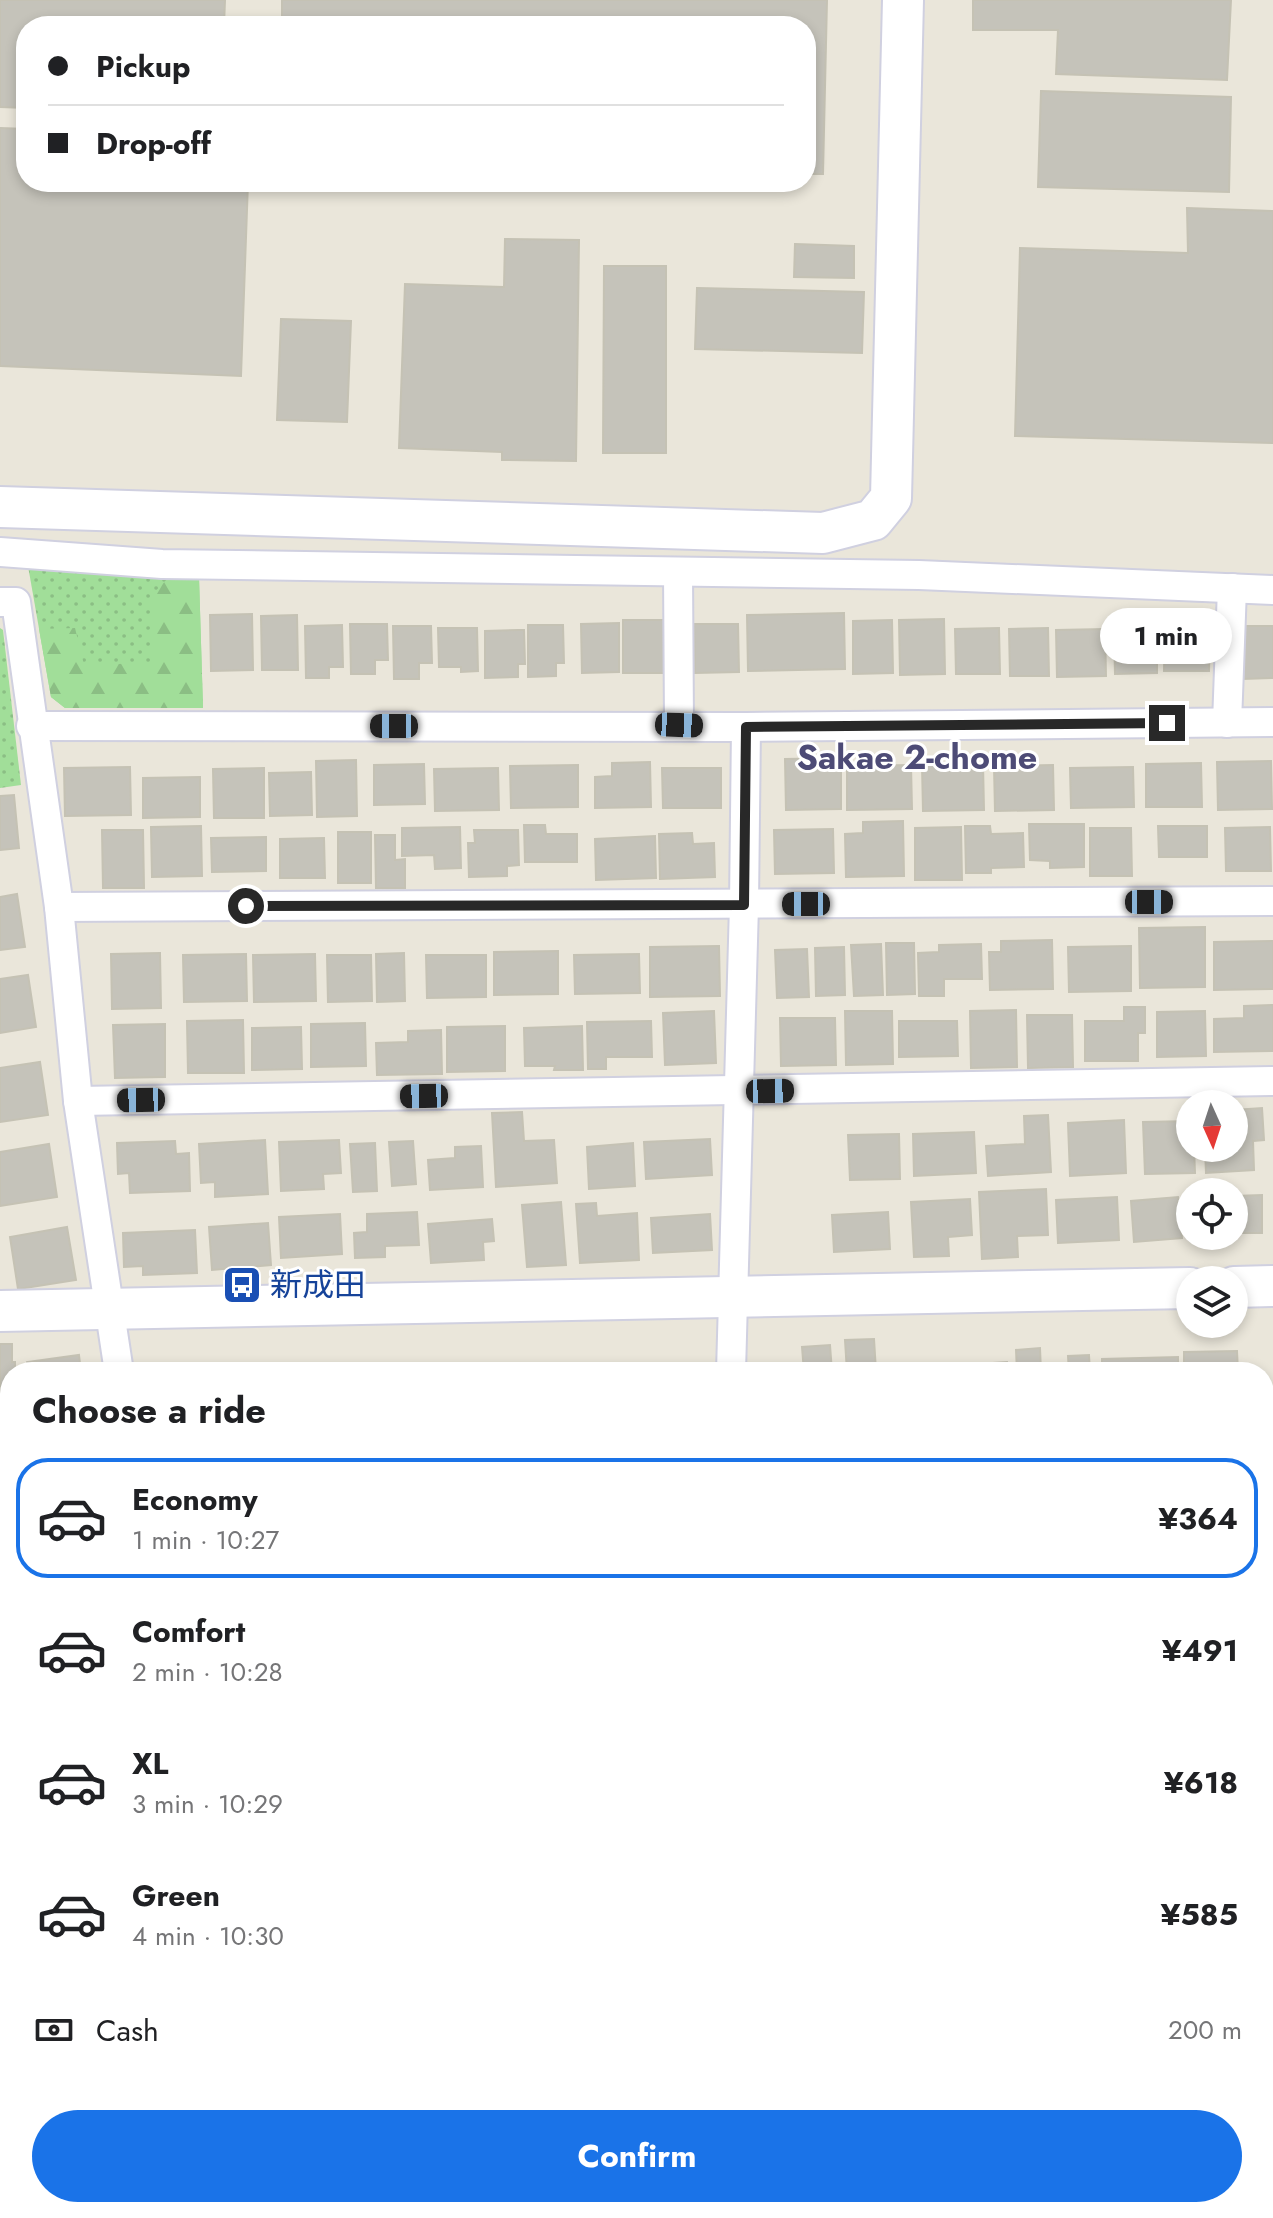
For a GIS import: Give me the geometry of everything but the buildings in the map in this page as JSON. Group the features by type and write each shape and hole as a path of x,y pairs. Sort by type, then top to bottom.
{"street":[{"path":"0,507 823,533 873,520 891,498 903,0"},
{"path":"0,552 162,564 919,575 1273,590"},
{"path":"678,572 679,725"},
{"path":"1227,723 1232,588"},
{"path":"0,602 16,602 31,726 59,907 78,1101 118,1362"},
{"path":"31,726 746,727 1273,722"},
{"path":"731,1362 746,727"},
{"path":"59,907 1273,901"},
{"path":"78,1101 1273,1081"},
{"path":"1248,1287 1273,1286"},
{"path":"0,1311 1176,1288"}],"green space":[{"path":"28,566 199,577 203,708 65,708 51,697"},
{"path":"171,575 199,577 203,708 65,708 51,697 39,629 75,628 84,665 150,663 154,593"},
{"path":"0,628 3,630 21,785 0,788"}],"place":[{"name":"新成田","path":"242,1285"}],"district":[{"name":"Sakae 2-chome","path":"917,757"}],"route":[{"path":"246,906 744,905 746,727 1167,723"}]}
